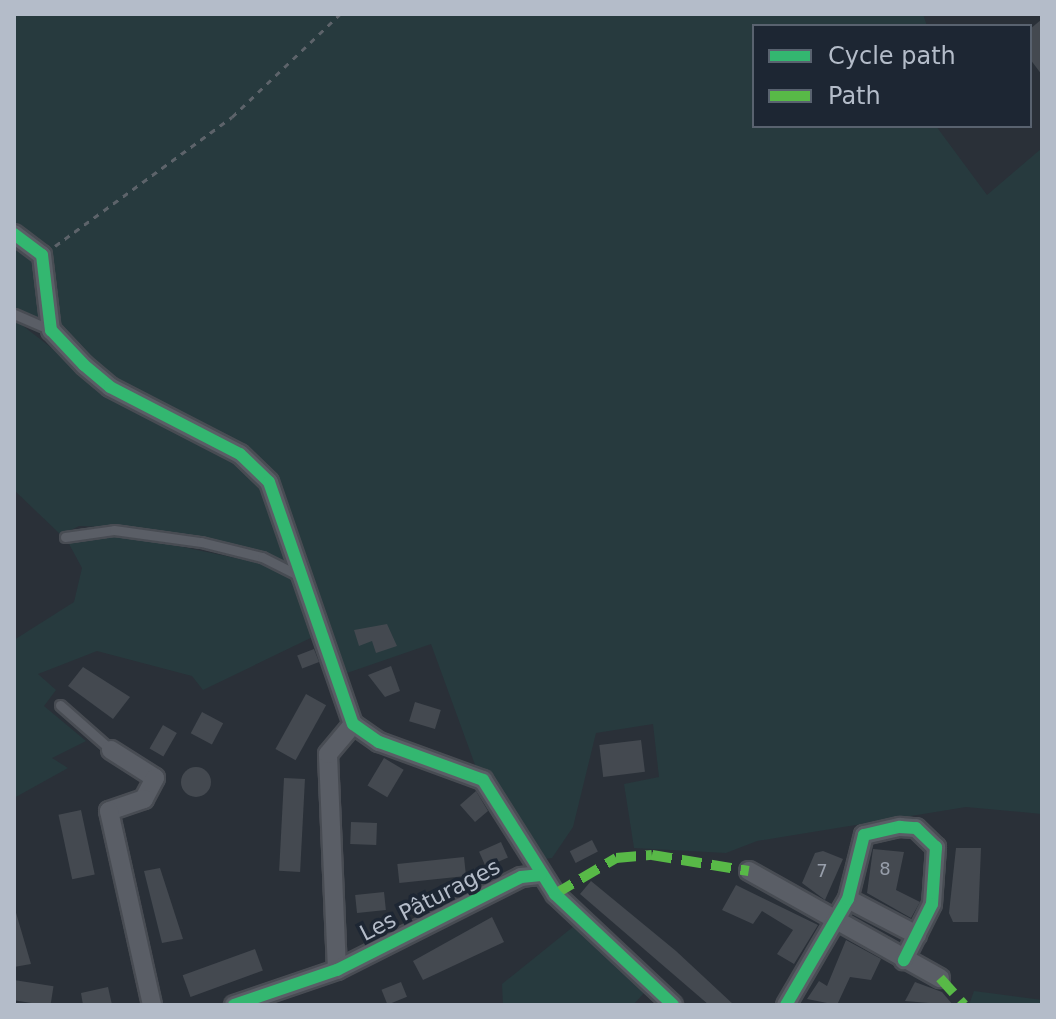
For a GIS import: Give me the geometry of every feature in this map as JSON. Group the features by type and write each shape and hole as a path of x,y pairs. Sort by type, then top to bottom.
{"street":[{"path":"14,234 42,255 51,330 110,387 259,470 308,581 353,724 328,754 337,970"},
{"name":"Les Pâturages","path":"234,1005 337,970 521,877 541,875 483,780 379,742 353,724"},
{"path":"111,750 155,778 144,799 109,811 152,1005"},
{"path":"786,1005 848,899 864,835 916,828 936,847 932,904 904,960"},
{"path":"749,871 940,978"},
{"path":"541,875 597,940 673,1005"},
{"path":"848,899 917,935"}],"lane":[{"path":"14,314 51,330"},
{"path":"65,537 114,530 201,542 262,557 308,581"},
{"path":"60,705 111,750"}],"path":[{"path":"42,255 232,117 340,14"}],"green space":[{"path":"14,14 923,14 926,24 752,24 752,128 937,128 987,195 1042,148 1042,814 966,807 757,841 726,853 634,848 624,784 659,777 653,724 596,733 573,827 552,858 537,860 478,773 431,644 344,674 269,471 114,386 56,329 50,277 14,231"},
{"path":"14,240 38,254 46,323 14,311"},
{"path":"14,319 109,392 239,459 269,488 303,576 266,555 131,528 79,526 61,535 14,490"},
{"path":"83,535 130,536 274,566 308,592 321,633 203,690 192,676 97,651 38,674 56,690 44,706 86,741 52,758 68,768 14,798 14,640 74,602 82,568 68,542"},
{"path":"574,926 645,992 633,1005 503,1005 502,984"},
{"path":"974,991 1042,1000 1042,1005 969,1005"}],"building":[{"path":"1042,19 1042,75 1032,62 1032,27"},
{"path":"387,624 397,646 376,653 372,641 359,646 354,630"},
{"path":"314,649 319,662 302,669 297,655"},
{"path":"391,666 400,691 385,697 368,675"},
{"path":"83,667 130,697 113,719 68,686"},
{"path":"306,694 326,705 296,760 275,749"},
{"path":"415,702 441,710 435,729 409,721"},
{"path":"202,712 223,723 212,744 191,733"},
{"path":"163,725 177,733 163,756 149,748"},
{"path":"641,740 645,772 603,777 599,745"},
{"path":"384,758 404,770 387,797 368,785"},
{"path":"196,767 207,771 211,782 207,793 196,797 185,793 181,782 185,771"},
{"path":"284,778 305,779 300,872 279,871"},
{"path":"476,791 488,811 475,822 460,805"},
{"path":"81,810 95,875 72,879 59,815"},
{"path":"351,822 377,823 376,845 350,844"},
{"path":"592,840 598,852 576,863 570,851"},
{"path":"501,842 508,858 486,867 479,852"},
{"path":"956,848 981,848 978,922 953,922 949,913"},
{"path":"873,849 904,852 896,890 920,902 911,918 867,893"},
{"path":"823,851 843,859 825,900 802,883 815,853"},
{"path":"464,857 466,876 399,883 397,864"},
{"path":"160,868 183,939 162,943 144,871"},
{"path":"591,881 676,951 734,1005 709,1005 580,894"},
{"path":"736,885 818,925 794,964 777,954 793,930 762,911 753,924 722,910"},
{"path":"384,892 386,910 357,913 355,895"},
{"path":"14,906 31,964 14,967"},
{"path":"492,917 504,942 423,980 413,961"},
{"path":"846,940 881,959 871,980 850,977 837,1005 807,999 819,981 827,986"},
{"path":"255,949 263,971 191,997 183,975"},
{"path":"14,980 54,986 51,1005 14,1000"},
{"path":"401,982 407,997 388,1005 382,990"},
{"path":"915,982 942,992 953,1005 905,1001"},
{"path":"108,987 112,1005 83,1005 81,993"}],"marked path":[{"path":"555,894 616,858 652,855 749,871"},
{"path":"940,978 964,1005"}],"cycle path":[{"path":"14,234 42,255 51,330 84,365 110,387 240,454 269,482 353,724 379,742 483,780 555,894 673,1005"},
{"path":"786,1005 848,899 864,835 900,827 916,828 936,847 932,904 904,960"},
{"path":"234,1005 337,970 521,877 541,875"}]}
